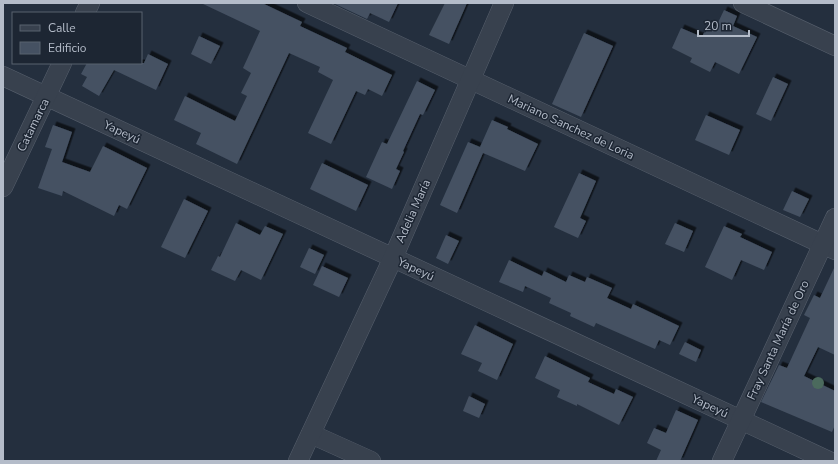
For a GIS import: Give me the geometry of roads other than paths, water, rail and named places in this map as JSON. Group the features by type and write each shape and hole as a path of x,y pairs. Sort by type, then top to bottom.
{"street":[{"path":"86,12 90,3"},
{"name":"Mariano Sanchez de Loria","path":"307,3 471,81 829,247"},
{"name":"Adelia María","path":"298,461 393,258 504,3"},
{"path":"743,3 835,46"},
{"name":"Catamarca","path":"3,187 62,64"},
{"name":"Yapeyú","path":"3,76 830,461"},
{"name":"Fray Santa María de Oro","path":"722,461 741,420 829,247 835,218"},
{"path":"311,434 371,461"}]}
